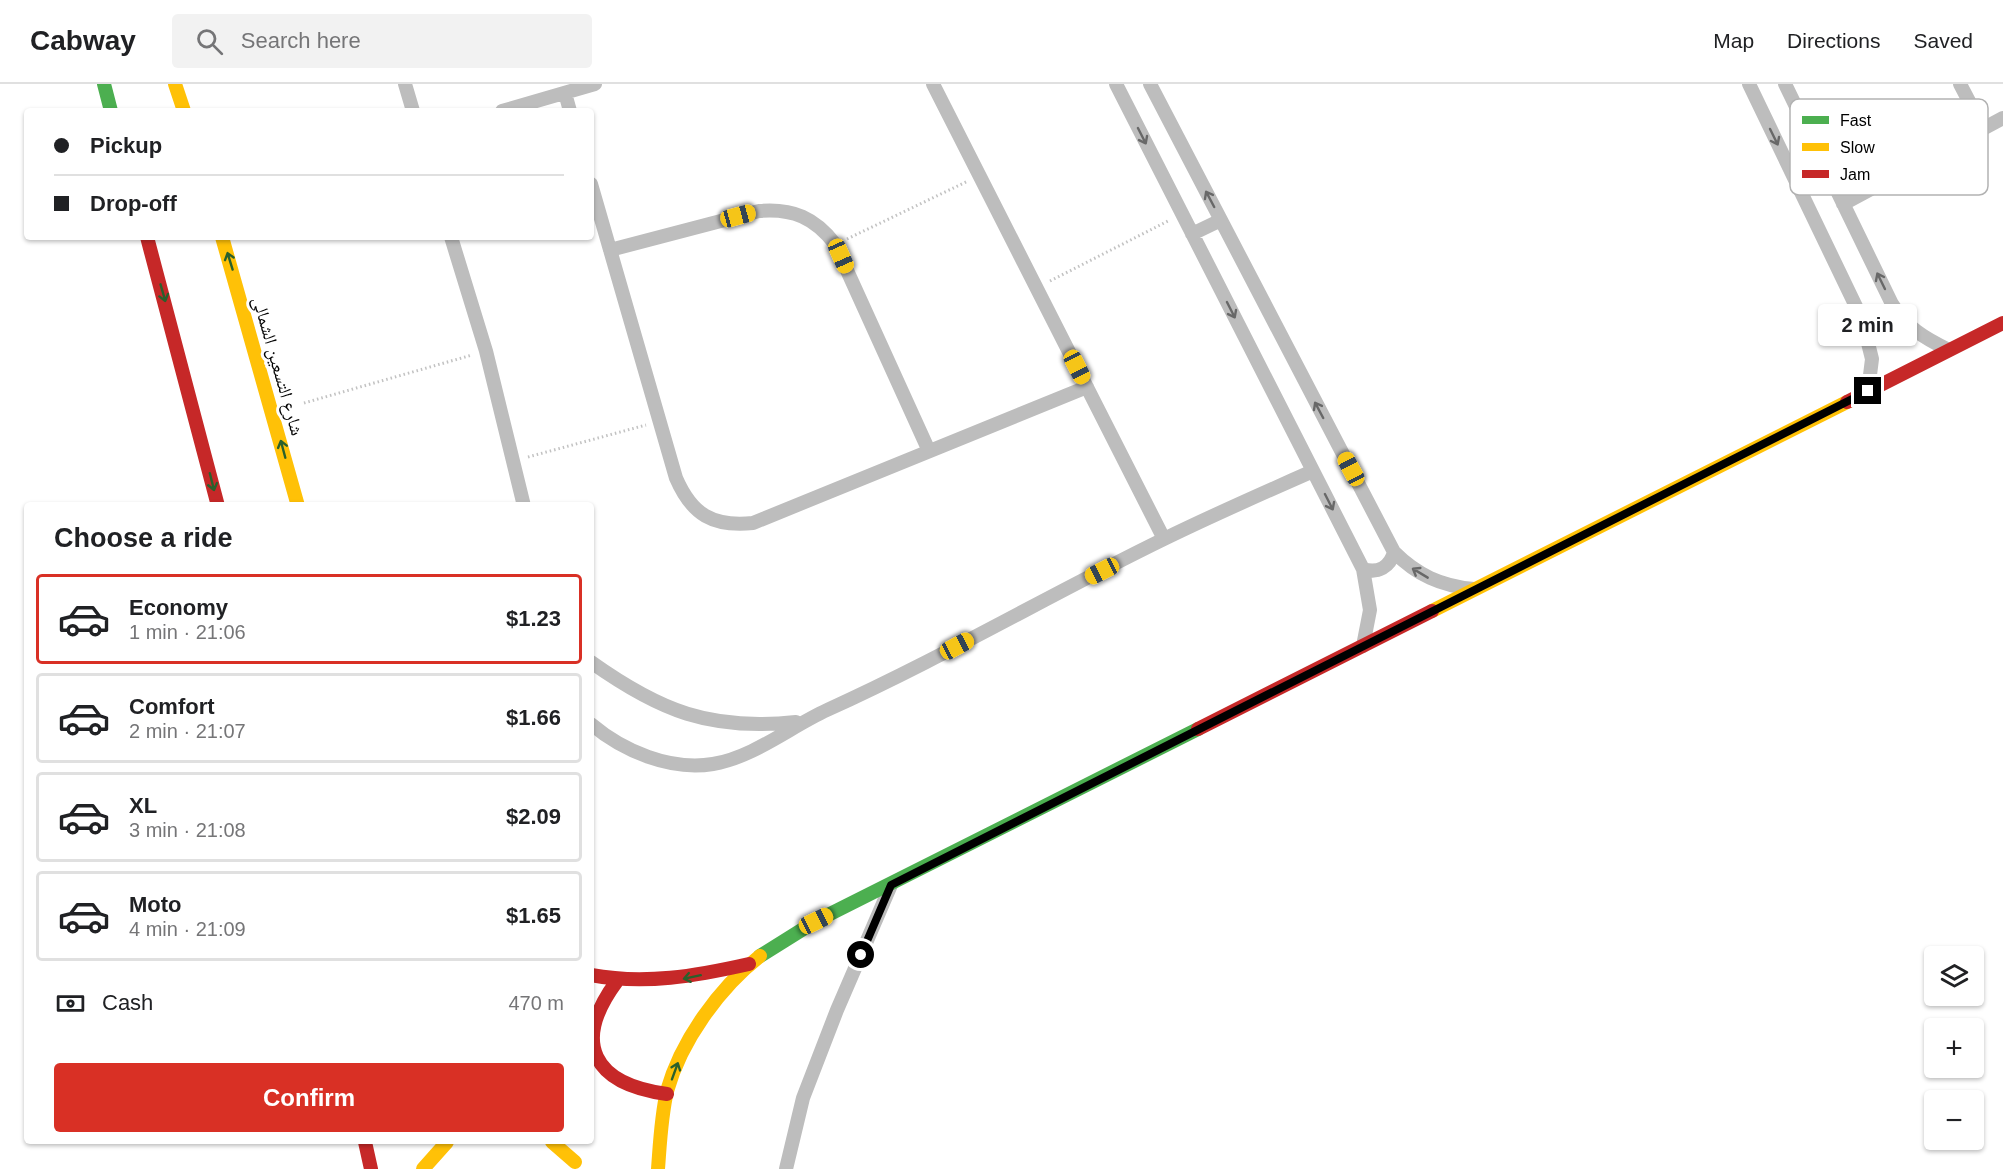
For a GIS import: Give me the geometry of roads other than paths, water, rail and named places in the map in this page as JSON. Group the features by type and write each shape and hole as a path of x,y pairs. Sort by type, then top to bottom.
{"street":[{"path":"104,84 110,108"},
{"path":"175,84 182,108"},
{"path":"405,84 412,108"},
{"path":"512,108 595,84"},
{"path":"933,84 1164,539"},
{"path":"1116,84 1363,569 1370,610 1363,646"},
{"path":"1150,84 1394,552 1405,563 1432,580 1446,585 1476,589"},
{"path":"1749,84 1790,169"},
{"path":"1785,84 1792,99"},
{"path":"1960,84 1968,99"},
{"path":"565,93 569,108"},
{"path":"1988,126 2003,118"},
{"path":"594,194 659,422 684,496 697,511 705,516 733,525 753,523 1088,387"},
{"path":"1802,195 1862,319 1872,359 1868,391"},
{"path":"1839,195 1899,316 1919,335 1949,350"},
{"path":"1843,204 1860,195"},
{"path":"610,250 759,211 777,209 795,212 811,220 825,231 835,244 929,451"},
{"path":"1192,234 1221,220"},
{"path":"148,240 217,502"},
{"name":"شارع التسعين الشمالى","path":"223,240 297,502"},
{"path":"452,240 486,351 523,502"},
{"path":"658,1169 667,1094 688,1041 749,964 796,932 2003,323"},
{"path":"594,726 624,747 666,762 711,765 734,759 802,721 874,689 1164,539 1313,471"},
{"path":"1363,569 1370,571 1383,569 1394,552"},
{"path":"594,664 662,706 704,719 732,724 765,725 802,721"},
{"path":"786,1169 803,1098 837,1010 891,885"},
{"path":"594,976 617,981 649,982 681,979 749,964"},
{"path":"594,1020 605,994 617,981"},
{"path":"594,1044 596,1054 607,1072 624,1085 645,1092 667,1094"},
{"path":"365,1144 371,1169"},
{"path":"423,1169 445,1144"},
{"path":"554,1144 577,1165"},
{"path":"567,1144 577,1165"}]}
